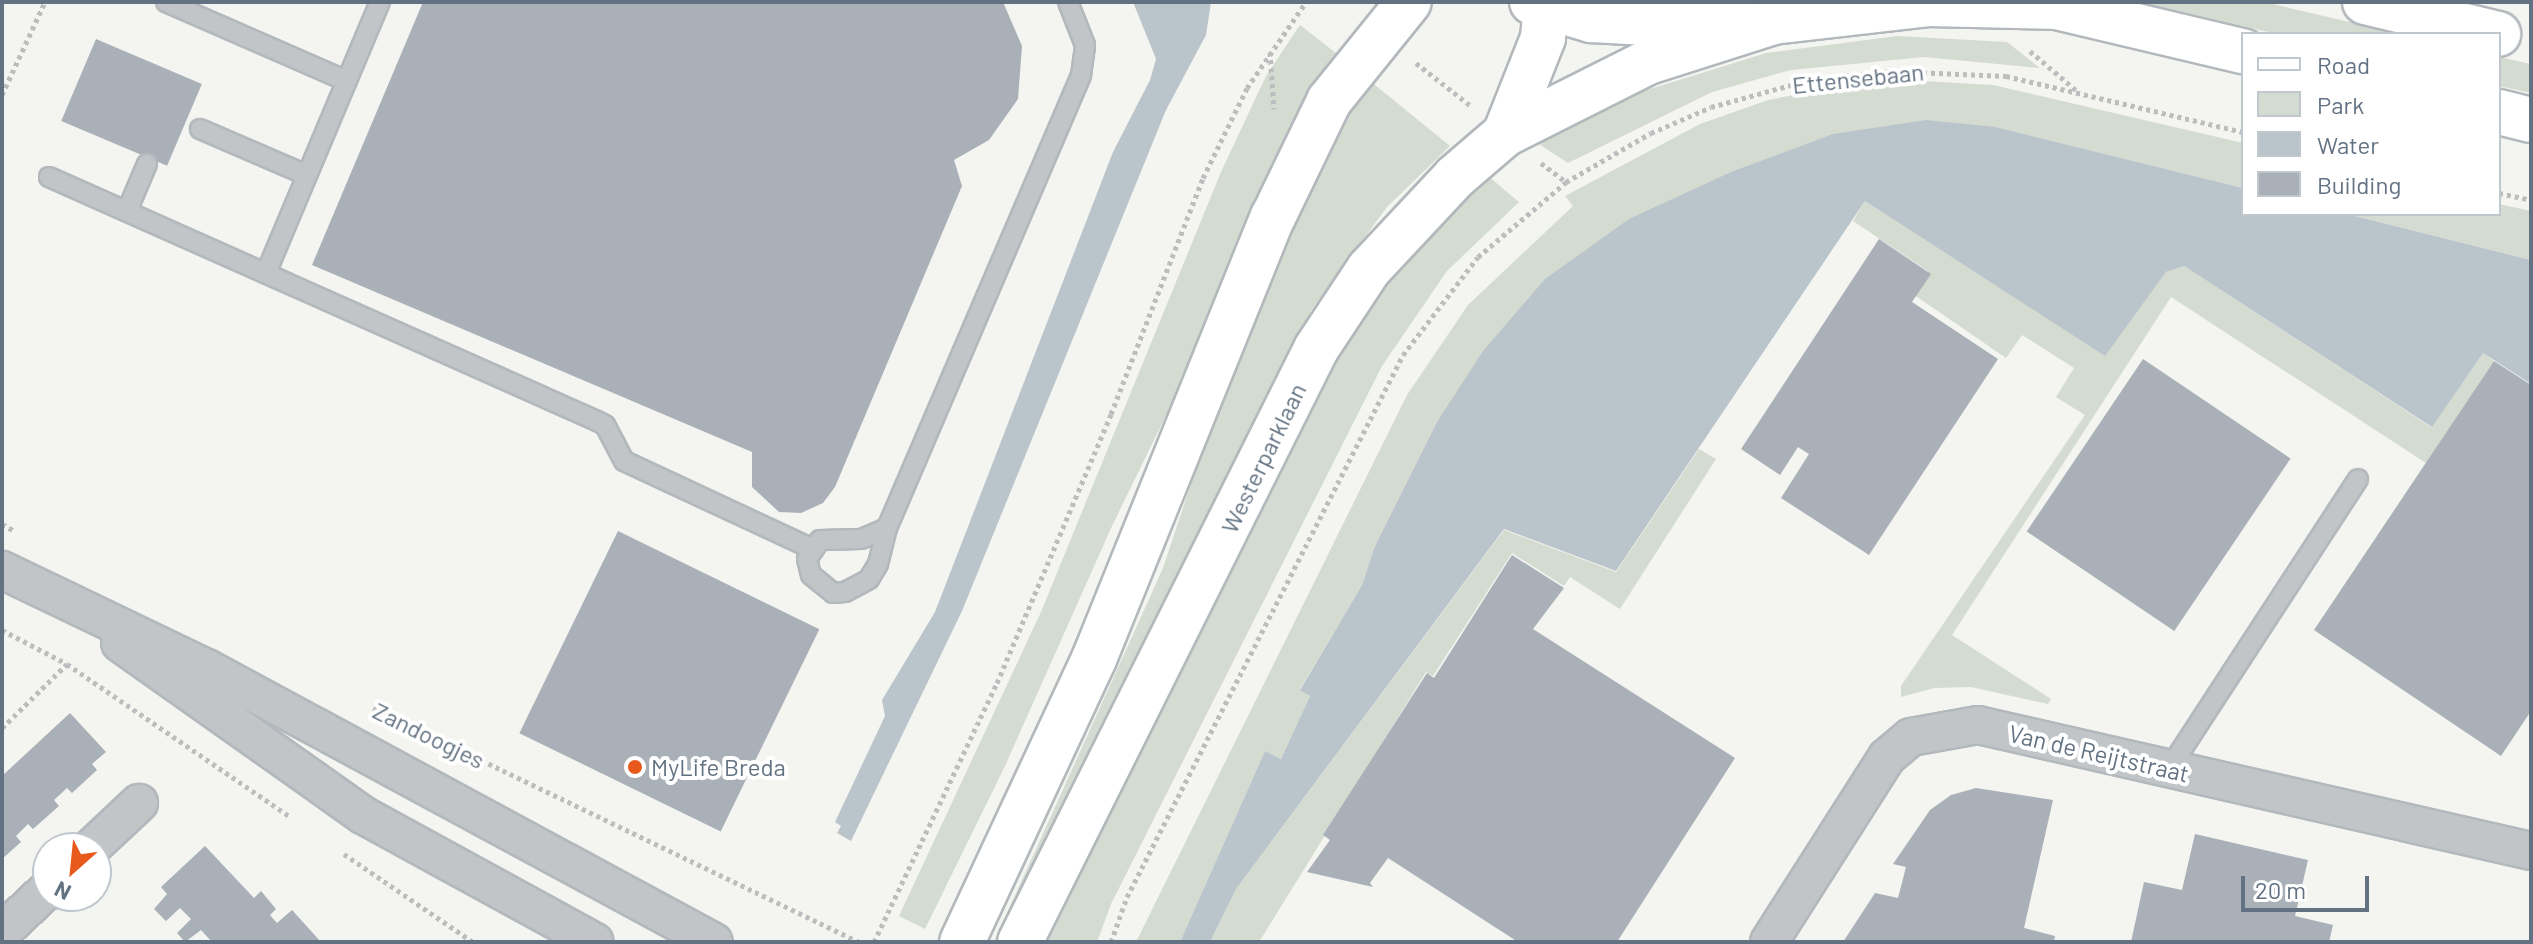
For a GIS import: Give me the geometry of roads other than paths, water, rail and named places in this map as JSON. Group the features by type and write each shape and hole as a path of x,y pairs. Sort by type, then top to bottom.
{"main road":[{"path":"1542,4 1591,20 1646,23 1735,2"},
{"path":"2365,2 2490,32"},
{"name":"Westerparklaan","path":"1020,942 1316,349 1369,269 1455,177 1505,134 1535,64 1542,4"},
{"path":"1505,134 1648,62 1773,22 1928,4 2047,5 2241,51"},
{"path":"962,942 1094,659 1273,217 1329,101 1396,13"},
{"path":"2501,35 2531,42"},
{"path":"2501,112 2531,120"}],"street":[{"name":"Zandoogjes","path":"2,570 207,668 714,942"},
{"name":"Zandoogjes","path":"65,601 195,700 363,815 595,942"},
{"name":"Van de Reijtstraat","path":"1769,942 1887,757 1911,737 1978,725 2531,851"},
{"path":"108,832 139,803"},
{"path":"2,932 32,904"}],"lane":[{"path":"166,2 347,81"},
{"path":"266,273 380,2"},
{"path":"887,528 861,539 832,536 813,549 807,559 811,575 833,593 845,592 869,579 887,528 1081,75 1085,45 1068,2"},
{"path":"200,129 307,175"},
{"path":"127,211 147,164"},
{"path":"49,177 605,425 624,461 813,549"},
{"path":"2169,769 2358,479"}],"water":[{"path":"1133,2 1211,2 1206,35 1166,110 962,611 851,841 837,833 841,826 835,822 885,716 882,700 935,612 1113,152 1150,80 1156,59"},
{"path":"1926,120 1996,127 2241,188 2241,216 2355,216 2531,260 2531,384 2483,353 2432,427 2184,266 2166,272 2105,356 1865,201 1616,571 1504,529 1236,889 1210,942 1180,942 1265,751 1281,759 1310,696 1300,690 1362,585 1374,548 1437,422 1483,351 1545,279 1629,219 1731,172 1833,134"}],"place":[{"name":"MyLife Breda","path":"635,767"}]}
